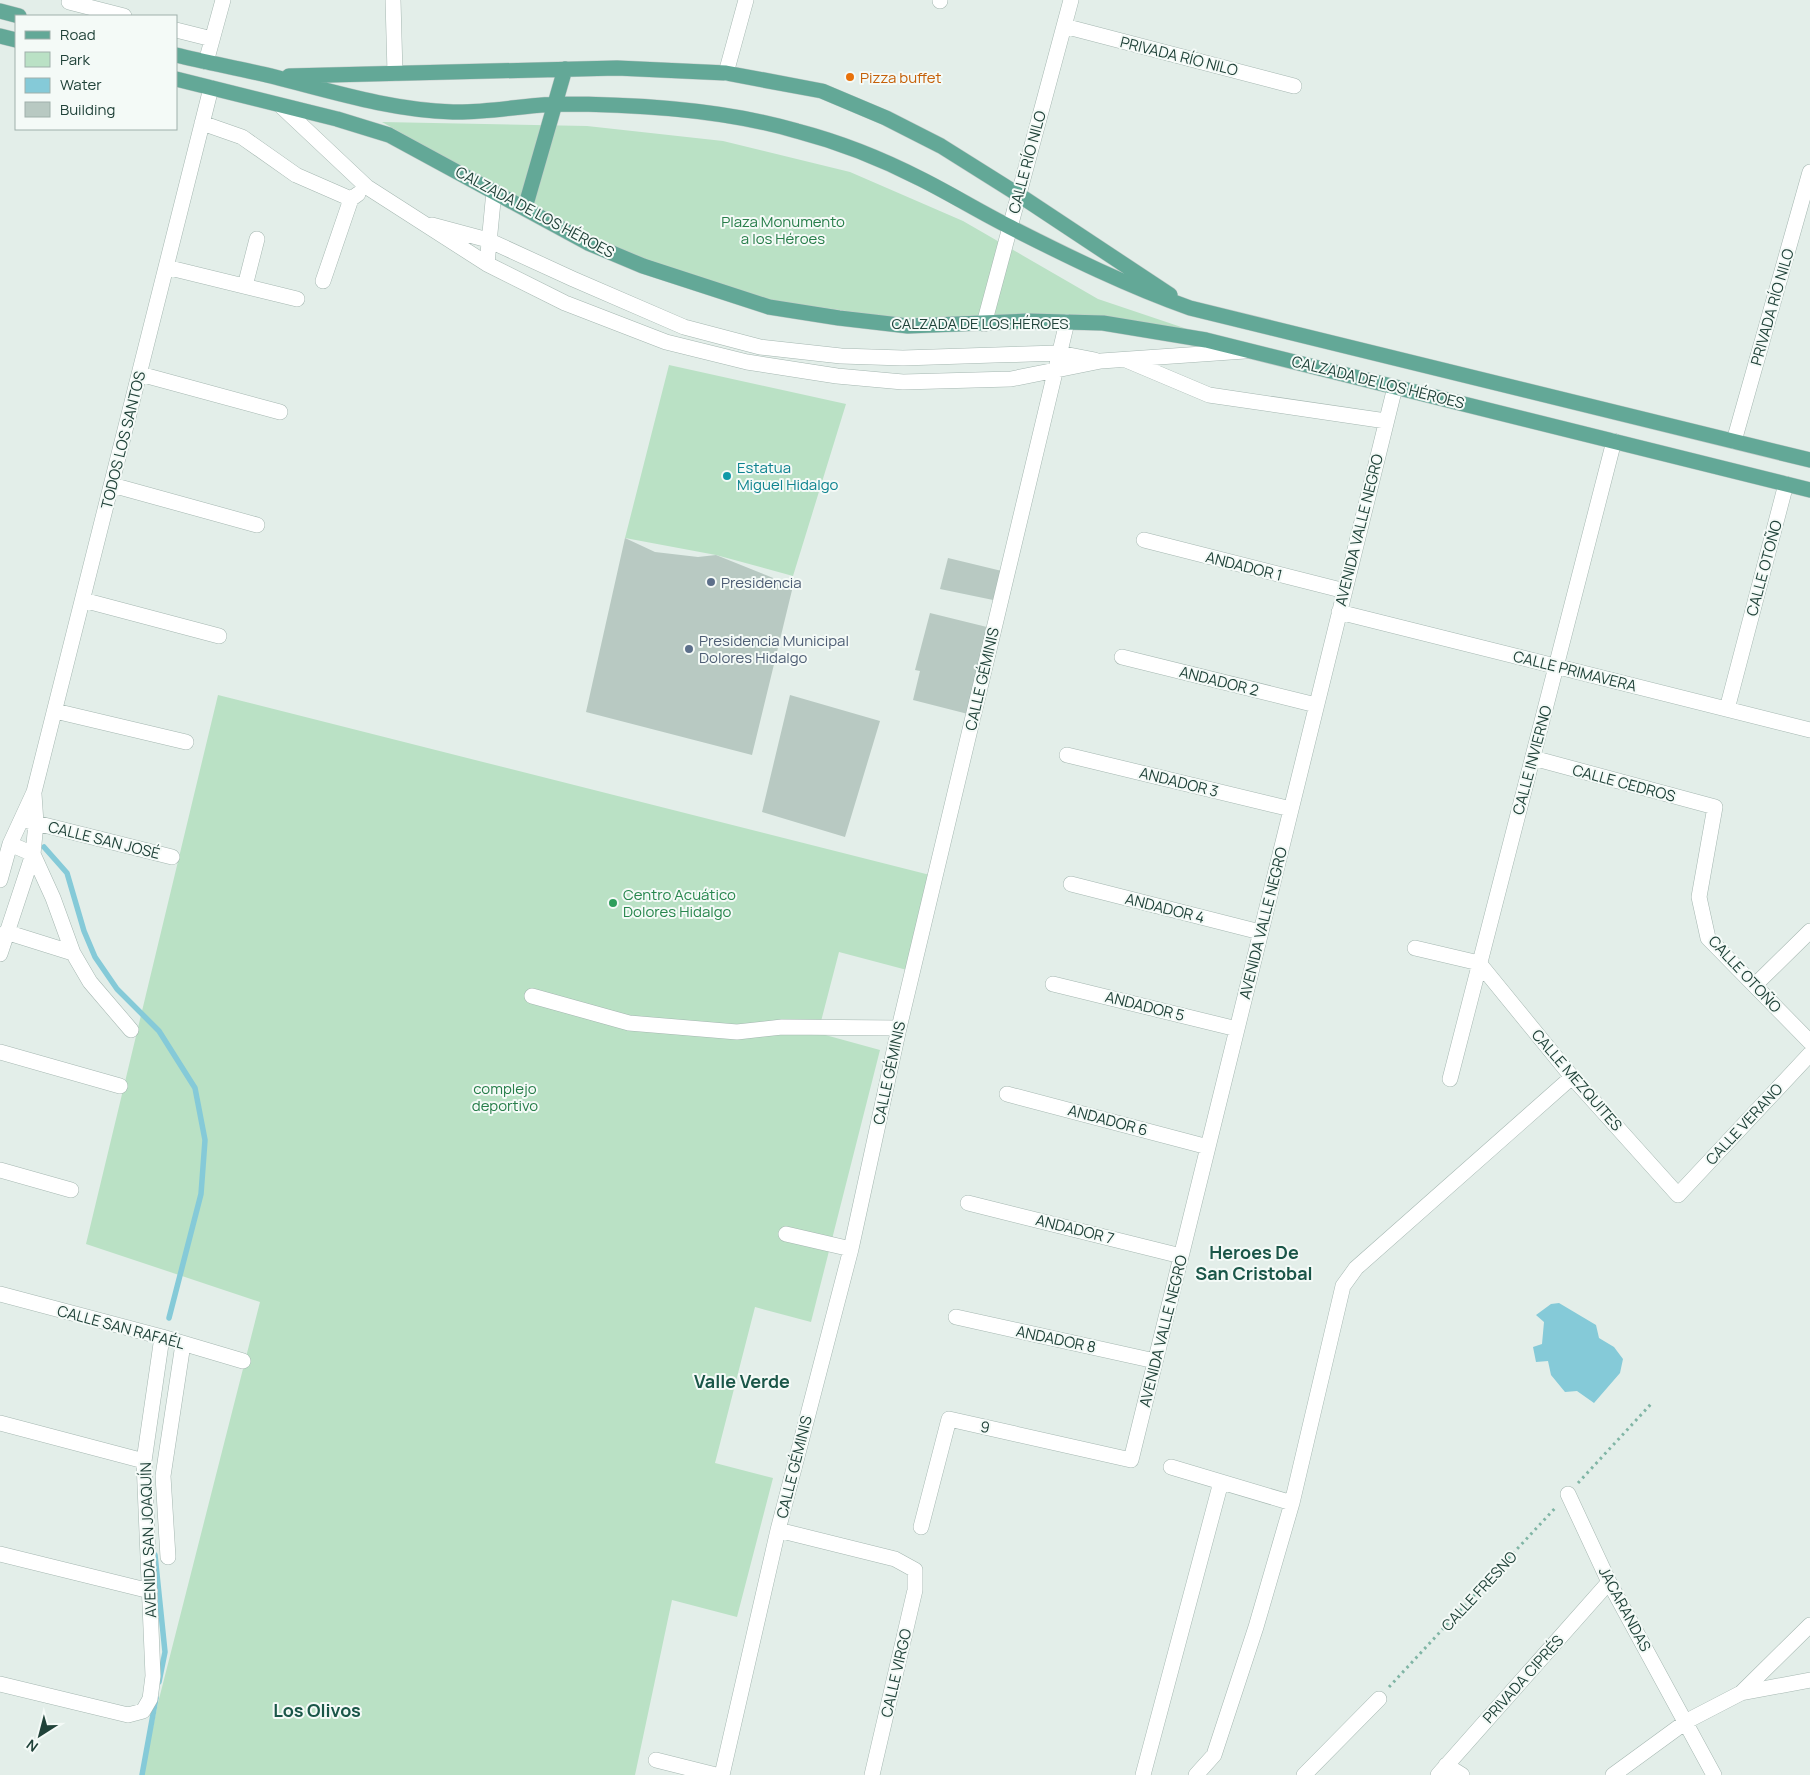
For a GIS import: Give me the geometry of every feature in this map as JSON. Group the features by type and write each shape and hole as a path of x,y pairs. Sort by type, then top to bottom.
{"main road":[{"path":"0,12 15,15"},
{"path":"0,36 15,40"},
{"name":"CALZADA DE LOS HÉROES","path":"178,55 274,77 354,99 406,108 454,112 505,110 556,104 618,106 727,115 797,130 857,151 920,178 1010,227 1137,289 1190,308 1810,460"},
{"path":"274,77 395,72 617,68 726,73 822,91 886,118 941,146 1190,308"},
{"path":"525,208 565,69"},
{"path":"211,88 219,75 230,72 256,73"},
{"name":"CALZADA DE LOS HÉROES","path":"178,80 282,107 337,119 390,135 588,243 643,266 769,307 908,326 1028,321 1103,323 1152,329 1395,386 1810,490"}],"street":[{"path":"206,62 223,0"},
{"path":"393,0 395,72"},
{"path":"726,73 746,0"},
{"name":"CALLE RÍO NILO","path":"984,324 1071,0"},
{"path":"68,6 118,15"},
{"name":"PRIVADA RÍO NILO","path":"1064,26 1294,86"},
{"path":"178,31 212,40"},
{"name":"TODOS LOS SANTOS","path":"0,954 33,854 29,821 34,792 211,88"},
{"path":"282,107 367,187 487,264 565,303 666,342 747,362 837,376 903,382 1012,379 1056,372 1101,361 1251,351"},
{"path":"202,123 242,137 296,175 351,199"},
{"name":"PRIVADA RÍO NILO","path":"1734,442 1810,172"},
{"path":"323,281 351,199 367,187"},
{"path":"487,264 494,191"},
{"path":"416,220 488,240 573,279 684,326 760,347 841,356 903,358 1059,353 1101,361"},
{"path":"245,286 257,239"},
{"path":"166,267 297,299"},
{"path":"565,303 573,279"},
{"name":"CALLE GÉMINIS","path":"722,1775 778,1530 850,1249 899,1028 1067,322"},
{"path":"903,358 903,382"},
{"path":"1123,359 1209,395 1386,421"},
{"path":"140,374 280,412"},
{"name":"AVENIDA VALLE NEGRO","path":"1131,1460 1395,386"},
{"name":"CALLE INVIERNO","path":"1450,1079 1614,442"},
{"name":"CALLE OTOÑO","path":"1727,709 1786,484"},
{"path":"112,485 257,525"},
{"name":"ANDADOR 1","path":"1144,540 1344,591"},
{"path":"83,600 219,636"},
{"name":"CALLE PRIMAVERA","path":"1339,612 1810,730"},
{"name":"ANDADOR 2","path":"1122,657 1316,705"},
{"path":"55,711 186,742"},
{"name":"ANDADOR 3","path":"1067,755 1291,809"},
{"name":"CALLE CEDROS","path":"1532,758 1715,807"},
{"name":"CALLE OTOÑO","path":"1715,807 1699,897 1708,938 1810,1042"},
{"name":"TODOS LOS SANTOS","path":"0,880 10,844 29,821"},
{"name":"CALLE SAN JOSÉ","path":"29,821 172,857"},
{"path":"10,844 33,854 53,898 73,953 90,982 132,1030"},
{"name":"ANDADOR 4","path":"1071,884 1260,932"},
{"path":"1756,986 1810,931"},
{"path":"6,932 73,953"},
{"path":"1415,948 1479,963"},
{"name":"CALLE MEZQUITES","path":"1479,963 1572,1077 1678,1195"},
{"name":"ANDADOR 5","path":"1053,984 1237,1029"},
{"path":"532,996 630,1024 737,1032 782,1027 899,1028"},
{"path":"0,1052 120,1086"},
{"name":"CALLE VERANO","path":"1678,1195 1810,1054"},
{"path":"1196,1775 1214,1755 1256,1628 1292,1503 1343,1286 1356,1268 1572,1077"},
{"name":"ANDADOR 6","path":"1007,1094 1208,1147"},
{"path":"0,1170 72,1190"},
{"name":"ANDADOR 7","path":"968,1203 1181,1256"},
{"path":"786,1234 850,1249"},
{"name":"CALLE SAN RAFAÉL","path":"0,1294 162,1337 242,1361"},
{"name":"ANDADOR 8","path":"956,1317 1155,1361"},
{"name":"AVENIDA SAN JOAQUÍN","path":"0,1684 128,1715 143,1712 150,1699 153,1676 144,1462 162,1337"},
{"path":"168,1557 163,1476 183,1344"},
{"name":"9","path":"920,1527 948,1419 1131,1460"},
{"path":"0,1423 144,1462"},
{"path":"1171,1467 1292,1503"},
{"path":"1143,1775 1221,1482"},
{"name":"JACARANDAS","path":"1568,1494 1609,1582 1714,1775"},
{"name":"CALLE VIRGO","path":"778,1530 895,1559 915,1570 915,1590 872,1775"},
{"path":"0,1554 150,1591"},
{"name":"PRIVADA CIPRÉS","path":"1442,1770 1609,1582"},
{"path":"1741,1693 1810,1625"},
{"path":"1613,1775 1686,1721 1741,1693 1810,1680"},
{"path":"1304,1775 1379,1698"},
{"path":"656,1760 716,1775"},
{"path":"1442,1770 1462,1775"}],"path":[{"name":"CALLE FRESNO","path":"1379,1698 1651,1404"}],"green space":[{"name":"Plaza Monumento a los Héroes","path":"382,122 587,126 723,141 850,172 963,221 1098,299 1196,332 911,320 768,300 590,240"},
{"path":"669,365 846,404 793,576 716,555 625,538"},
{"name":"complejo deportivo","path":"218,695 930,875 907,970 839,952 818,1033 880,1050 811,1322 755,1307 715,1463 773,1478 737,1617 672,1600 635,1775 143,1775 158,1703 260,1302 86,1244"}],"water":[{"path":"1559,1303 1596,1325 1599,1338 1614,1347 1623,1359 1620,1373 1594,1403 1577,1391 1565,1392 1551,1375 1548,1361 1536,1362 1533,1347 1542,1344 1544,1322 1536,1315 1551,1304"}],"building":[{"name":"Presidencia Municipal Dolores Hidalgo","path":"625,538 655,552 698,557 716,555 793,586 752,755 586,712"},
{"path":"948,558 1006,572 998,601 940,589"},
{"path":"930,613 991,628 968,714 913,700 920,671 915,670"},
{"path":"790,695 880,721 845,837 762,812"}],"waterway":[{"path":"44,847 67,873 84,931 95,957 117,989 159,1031 195,1088 205,1140 201,1194 169,1318"},
{"path":"155,1555 165,1652 159,1682"},
{"path":"142,1775 156,1698"}],"place":[{"name":"Pizza buffet","path":"850,77"},
{"name":"Estatua Miguel Hidalgo","path":"727,476"},
{"name":"Presidencia","path":"711,582"},
{"name":"Presidencia Municipal Dolores Hidalgo","path":"689,649"},
{"name":"Centro Acuático Dolores Hidalgo","path":"613,903"}],"district":[{"name":"Heroes De San Cristobal","path":"1254,1262"},
{"name":"Valle Verde","path":"742,1381"},
{"name":"Los Olivos","path":"317,1710"}]}
